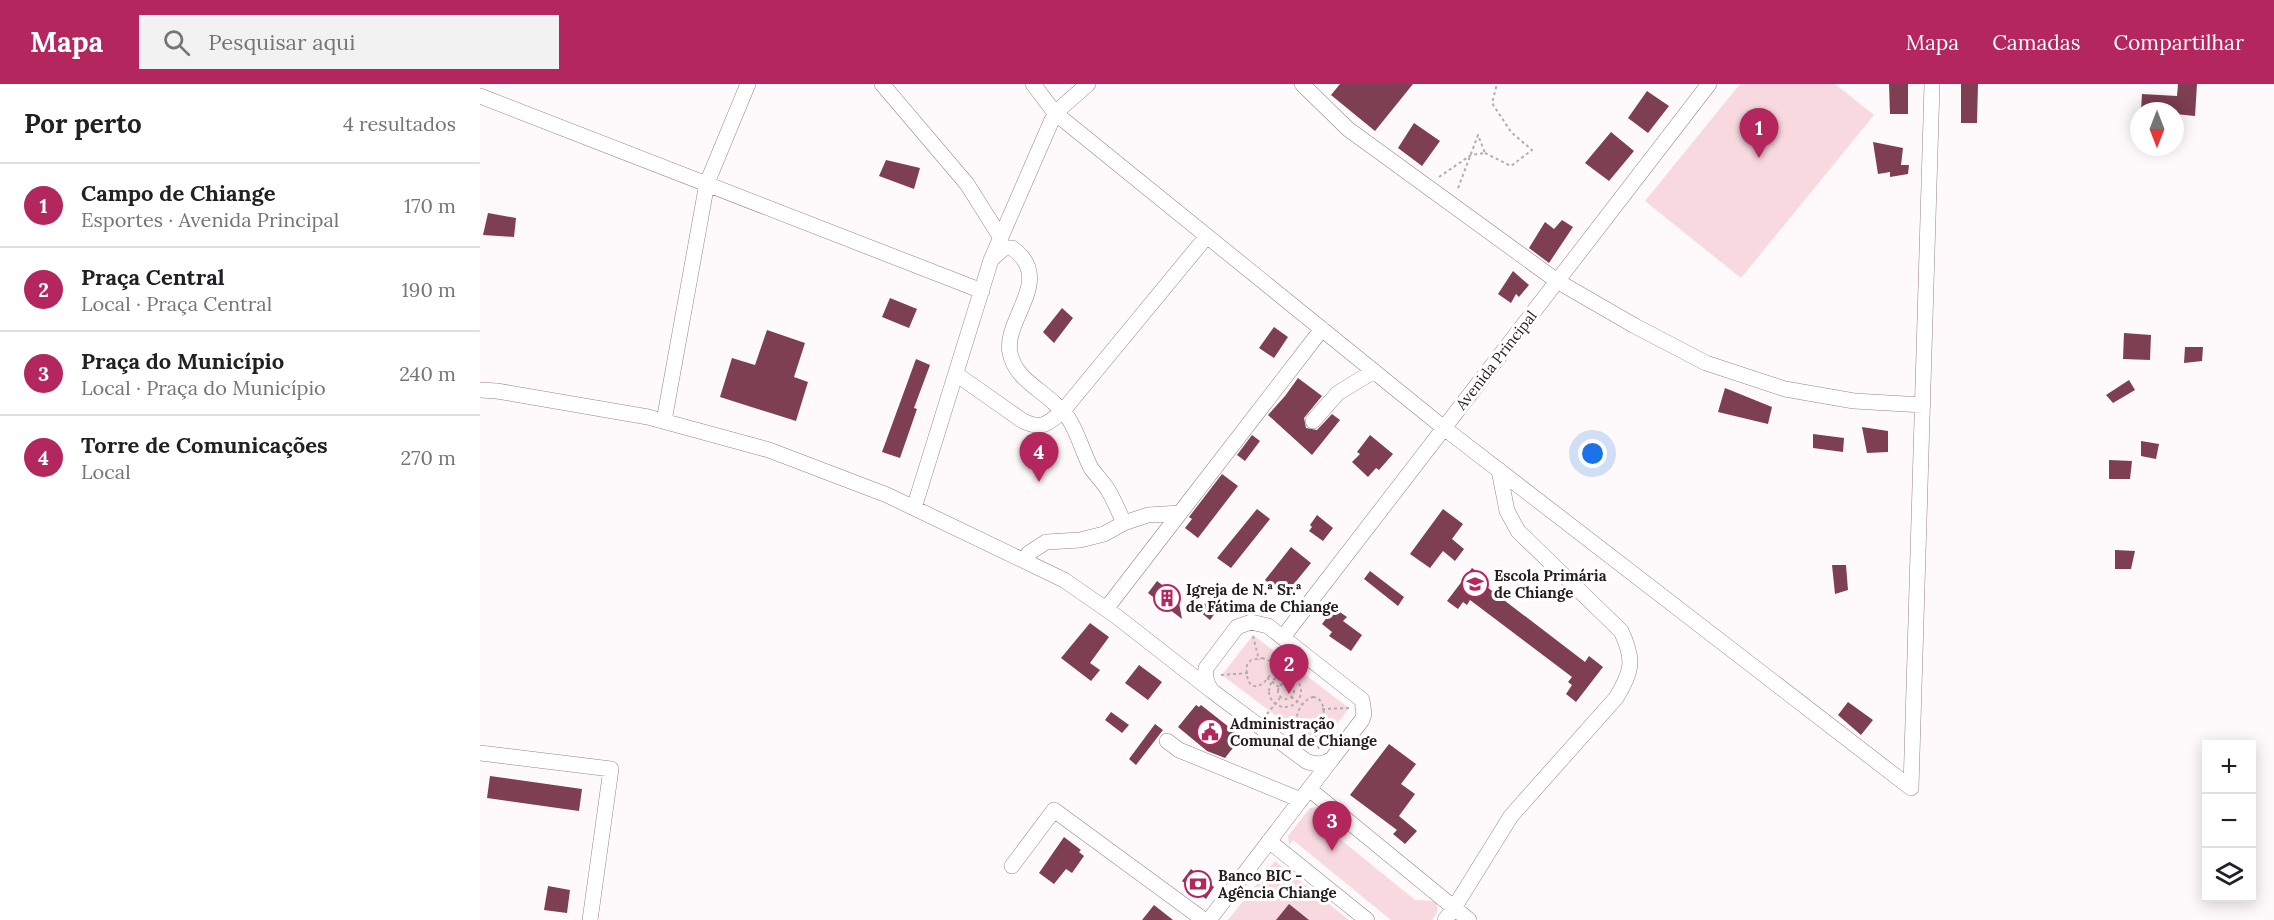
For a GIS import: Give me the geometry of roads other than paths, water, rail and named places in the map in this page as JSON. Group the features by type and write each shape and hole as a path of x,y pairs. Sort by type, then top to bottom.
{"street":[{"path":"664,421 707,183 748,84"},
{"path":"882,84 967,184 1001,238"},
{"path":"1034,84 1055,113 1444,428 1911,788 1932,84"},
{"path":"914,508 991,260 1055,113 1088,84"},
{"path":"1302,84 1348,129 1557,281 1635,326 1706,363 1785,389 1854,401 1923,405"},
{"name":"Avenida Principal","path":"1283,637 1709,84"},
{"path":"480,96 981,291"},
{"path":"956,374 1034,426 1045,425 1062,412 1207,236"},
{"path":"991,260 1004,248 1012,248 1020,254 1028,271 1029,292 1012,332 1010,352 1016,368 1035,390 1052,402 1070,420 1091,468 1109,491 1124,523"},
{"path":"1106,609 1322,329"},
{"path":"1313,421 1338,393 1374,371"},
{"path":"480,390 497,391 664,421 769,450 887,495 1064,580 1106,609 1306,761 1328,761"},
{"path":"1450,914 1511,816 1616,699 1626,682 1631,664 1629,648 1621,631 1518,531 1507,511 1499,470"},
{"path":"1024,560 1029,553 1046,542 1080,540 1104,534 1124,523 1148,515 1180,513"},
{"path":"1209,920 1305,795 1328,761 1362,720 1364,707 1358,694 1283,637 1268,626 1251,622 1237,627 1206,668 1207,685 1212,691"},
{"path":"1167,741 1179,750 1305,795 1450,914 1469,920"},
{"path":"480,753 611,769 590,920"},
{"path":"1012,866 1054,810 1204,920"},
{"path":"1269,841 1367,920"}],"place":[{"name":"Campo de Chiange","path":"1759,158"},
{"name":"Torre de Comunicações","path":"1039,482"},
{"name":"Escola Primária de Chiange","path":"1475,584"},
{"name":"Igreja de N.ª Sr.ª de Fátima de Chiange","path":"1167,598"},
{"name":"Praça Central","path":"1289,694"},
{"name":"Administração Comunal de Chiange","path":"1210,732"},
{"name":"Praça do Município","path":"1332,851"},
{"name":"Banco BIC - Agência Chiange","path":"1198,884"}]}
